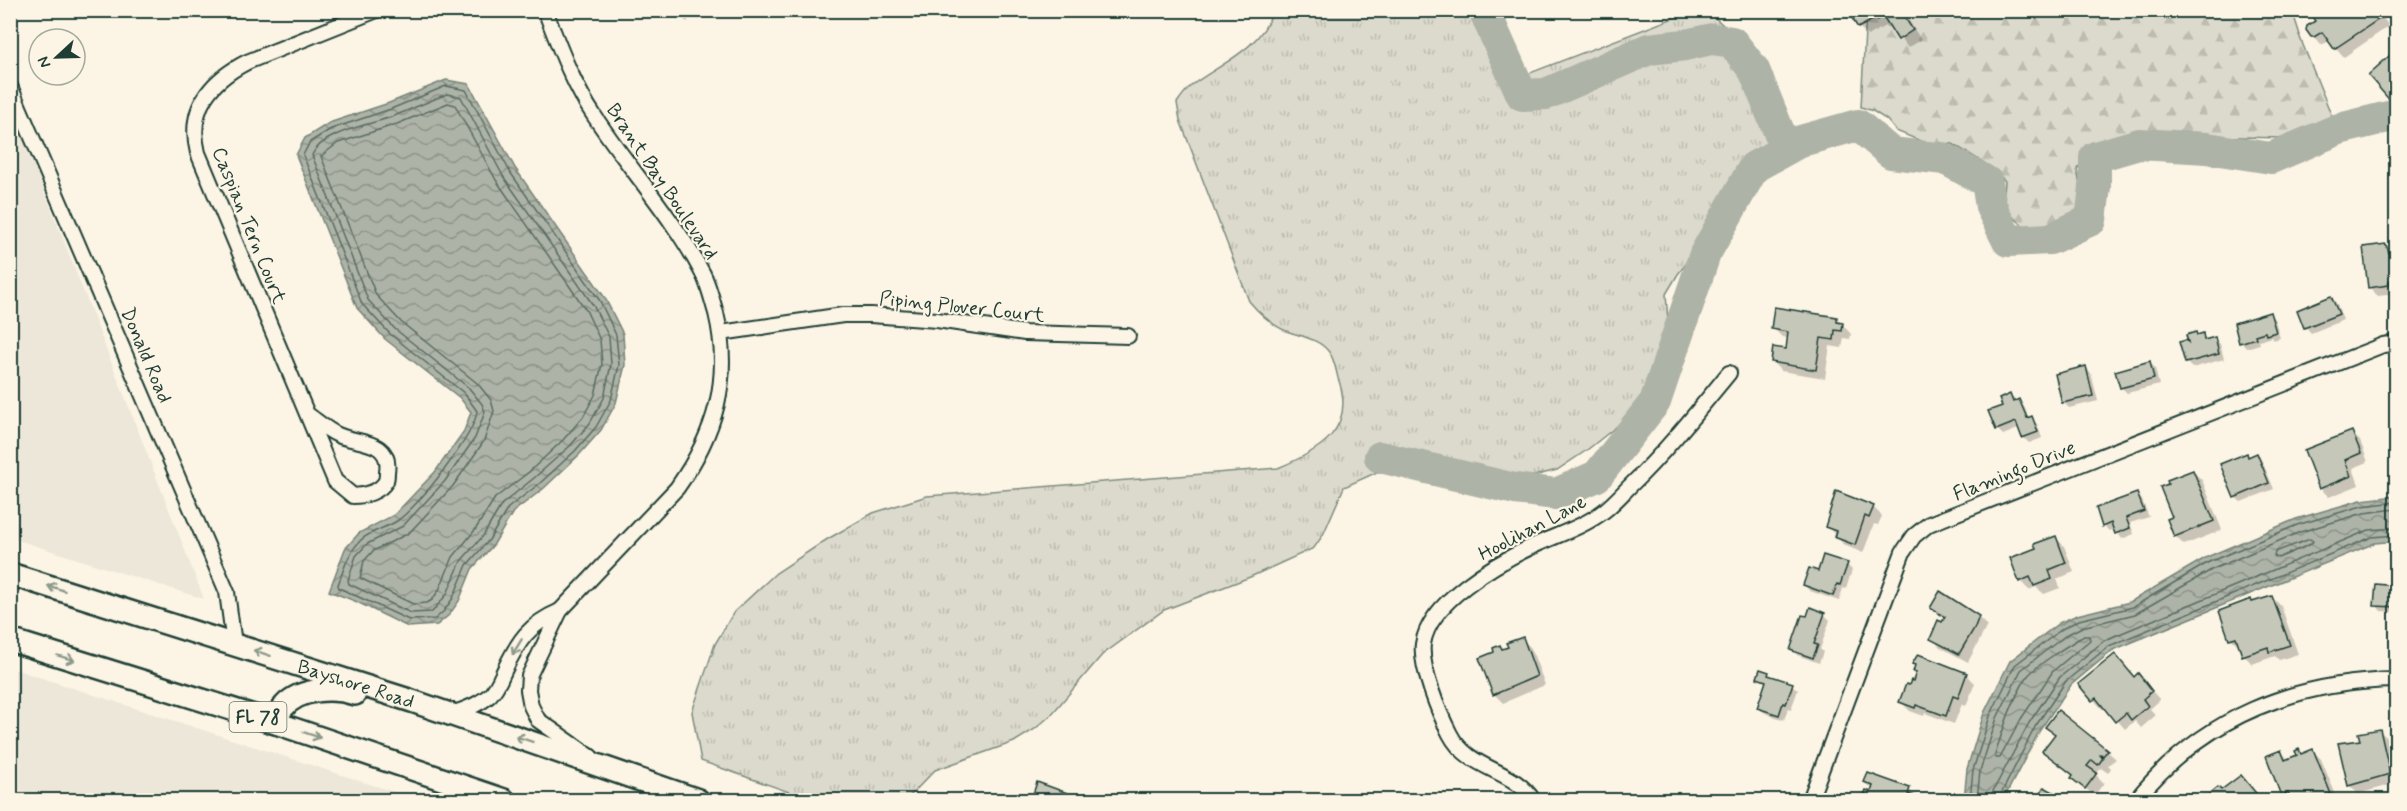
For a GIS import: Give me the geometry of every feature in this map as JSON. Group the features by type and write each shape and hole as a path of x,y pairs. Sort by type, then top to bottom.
{"main road":[{"name":"Bayshore Road","path":"10,574 445,712 604,766 698,801"},
{"name":"FL 78","path":"10,640 276,723 504,801"},
{"path":"276,723 281,709 290,701 325,689 349,692 403,708 445,712"}],"street":[{"name":"Caspian Tern Court","path":"307,414 338,435 376,446 384,454 388,464 386,481 375,491 362,496 354,496 335,481 307,414 198,153 195,125 206,97 214,85 227,73 247,62 377,10"},
{"name":"Brant Bay Boulevard","path":"545,10 573,76 594,116 688,248 705,276 720,333 722,361 716,414 689,471 677,488 560,611 529,676 528,690 531,706 538,720 604,766"},
{"name":"Donald Road","path":"10,86 227,592 234,644"},
{"name":"Piping Plover Court","path":"720,333 843,315 871,315 937,320 1034,334 1128,336"},
{"name":"Flamingo Drive","path":"1810,801 1903,552 1914,536 1929,524 2383,345 2397,343"},
{"name":"Hoolihan Lane","path":"1533,801 1522,786 1476,763 1461,751 1450,735 1424,667 1423,644 1429,626 1439,609 1478,578 1530,547 1587,522 1606,510 1657,460 1729,374"},
{"name":"Brant Bay Boulevard","path":"445,712 478,704 488,697 496,688 518,643 530,628 543,618 560,611"},
{"path":"2136,801 2160,774 2190,747 2226,722 2262,705 2338,683 2397,680"}],"shaded area":[{"path":"11,106 204,599 11,538"},
{"path":"11,668 419,800 11,800"}],"green space":[{"path":"2292,10 2299,35 2333,119 2281,138 2124,134 2090,153 2077,169 2083,203 2060,228 2026,228 2003,208 2005,181 1991,167 1953,144 1923,142 1896,131 1887,120 1861,107 1866,11"},
{"path":"1273,11 1474,11 1503,74 1517,78 1689,12 1708,11 1724,26 1784,146 1732,206 1678,274 1666,294 1669,336 1655,371 1631,415 1587,450 1557,470 1526,478 1504,477 1428,453 1406,459 1344,487 1323,535 1314,548 1250,577 1164,610 1102,655 1051,715 1035,729 1014,742 935,770 906,800 812,800 701,761 692,712 715,644 734,612 776,573 873,513 927,496 1278,468 1320,446 1330,436 1338,425 1343,396 1332,357 1320,344 1274,324 1249,301 1180,120 1177,103 1192,85 1250,45 1259,36"}],"water":[{"path":"446,80 469,84 515,168 605,298 623,334 625,365 616,403 601,430 579,455 543,489 513,512 494,544 472,569 459,601 449,615 437,625 408,627 329,591 345,549 359,533 394,515 435,472 464,431 471,412 460,398 385,339 357,308 296,155 305,138 329,123 389,103"},
{"path":"2396,496 2396,541 2375,543 2113,650 2071,685 2040,730 2003,800 1964,800 1967,769 1984,713 2010,661 2059,623 2077,615 2130,602 2207,557 2296,519 2361,500"}],"building":[{"path":"1847,10 1900,10 1913,30 1898,40 1883,16 1858,28"},
{"path":"2308,10 2377,10 2382,17 2334,49 2322,32 2311,37 2306,30 2307,26 2315,21"},
{"path":"2396,50 2396,99 2392,103 2368,75"},
{"path":"2386,244 2389,253 2396,255 2396,280 2389,281 2389,285 2368,288 2363,247"},
{"path":"2331,296 2339,314 2304,328 2297,310"},
{"path":"1774,307 1837,317 1837,322 1843,323 1842,331 1835,330 1834,340 1821,338 1816,370 1771,362 1773,347 1786,349 1788,332 1771,329"},
{"path":"2270,312 2276,332 2266,335 2265,332 2255,335 2256,338 2239,343 2234,323"},
{"path":"2196,332 2197,335 2203,333 2204,340 2215,337 2219,354 2185,363 2179,342 2186,340 2188,342 2186,335"},
{"path":"2150,361 2154,379 2120,388 2115,371"},
{"path":"2086,366 2093,396 2062,403 2055,374"},
{"path":"2010,394 2013,402 2019,399 2027,418 2032,416 2038,432 2022,438 2016,422 1996,430 1988,411 2002,406 1999,399"},
{"path":"2352,431 2361,453 2345,460 2351,476 2319,489 2304,450"},
{"path":"2247,453 2248,457 2257,453 2269,483 2234,498 2220,464"},
{"path":"2193,470 2214,521 2174,537 2167,519 2172,517 2160,487 2168,484 2167,480"},
{"path":"1836,491 1874,506 1869,518 1865,516 1855,545 1834,537 1836,531 1825,527"},
{"path":"2137,493 2144,511 2126,518 2130,528 2115,534 2111,523 2102,527 2096,508"},
{"path":"2056,536 2066,563 2049,570 2052,579 2034,586 2030,577 2019,582 2010,558 2036,548 2034,544"},
{"path":"1823,555 1848,563 1840,585 1837,584 1833,596 1803,585 1809,568 1818,571"},
{"path":"2376,584 2396,586 2396,607 2374,606"},
{"path":"1940,591 1979,616 1959,654 1930,639 1938,620 1942,622 1945,617 1930,608"},
{"path":"2272,596 2290,645 2269,652 2268,647 2242,656 2236,637 2229,639 2219,611 2251,599 2252,602"},
{"path":"1810,607 1825,613 1814,644 1818,645 1813,658 1790,650 1802,615 1807,616"},
{"path":"1523,637 1537,676 1493,695 1479,658 1494,652 1493,648 1500,645 1502,649 1508,647 1506,643"},
{"path":"1918,654 1967,673 1958,698 1953,696 1946,716 1916,705 1915,708 1899,702 1906,684 1909,685 1911,680 1913,681 1916,672 1913,672 1915,665 1912,664"},
{"path":"2115,654 2134,677 2138,673 2152,691 2143,699 2148,706 2131,720 2126,713 2115,722 2096,698 2092,701 2078,684"},
{"path":"1760,669 1769,672 1768,675 1793,683 1786,704 1783,703 1779,715 1757,708 1766,681 1757,678"},
{"path":"2058,710 2108,750 2103,756 2100,755 2103,758 2098,765 2092,760 2087,766 2097,773 2085,789 2071,778 2073,775 2042,751 2055,734 2045,727"},
{"path":"2380,729 2390,774 2348,786 2338,743 2360,740 2358,733"},
{"path":"2299,749 2301,754 2313,749 2331,794 2316,800 2291,800 2288,793 2281,796 2266,756 2281,750 2285,760 2297,755 2295,751"},
{"path":"1868,773 1910,788 1908,794 1923,800 1868,800 1863,797 1866,790 1871,792 1873,786 1864,782"},
{"path":"2241,775 2260,798 2258,800 2202,800 2218,787 2221,790"},
{"path":"1037,782 1084,799 1084,800 1031,800"},
{"path":"2044,787 2063,797 2061,800 2037,800"}],"waterway":[{"path":"1484,10 1522,95 1546,94 1649,49 1712,39 1732,42 1754,70 1786,149"},
{"path":"1380,457 1515,489 1556,494 1597,476 1655,402 1705,254 1754,167 1801,141 1858,125 1891,153 1945,159 1987,182 1991,207 2008,241 2050,239 2091,220 2095,187 2095,157 2139,144 2207,148 2271,158 2339,129 2396,115"}]}
